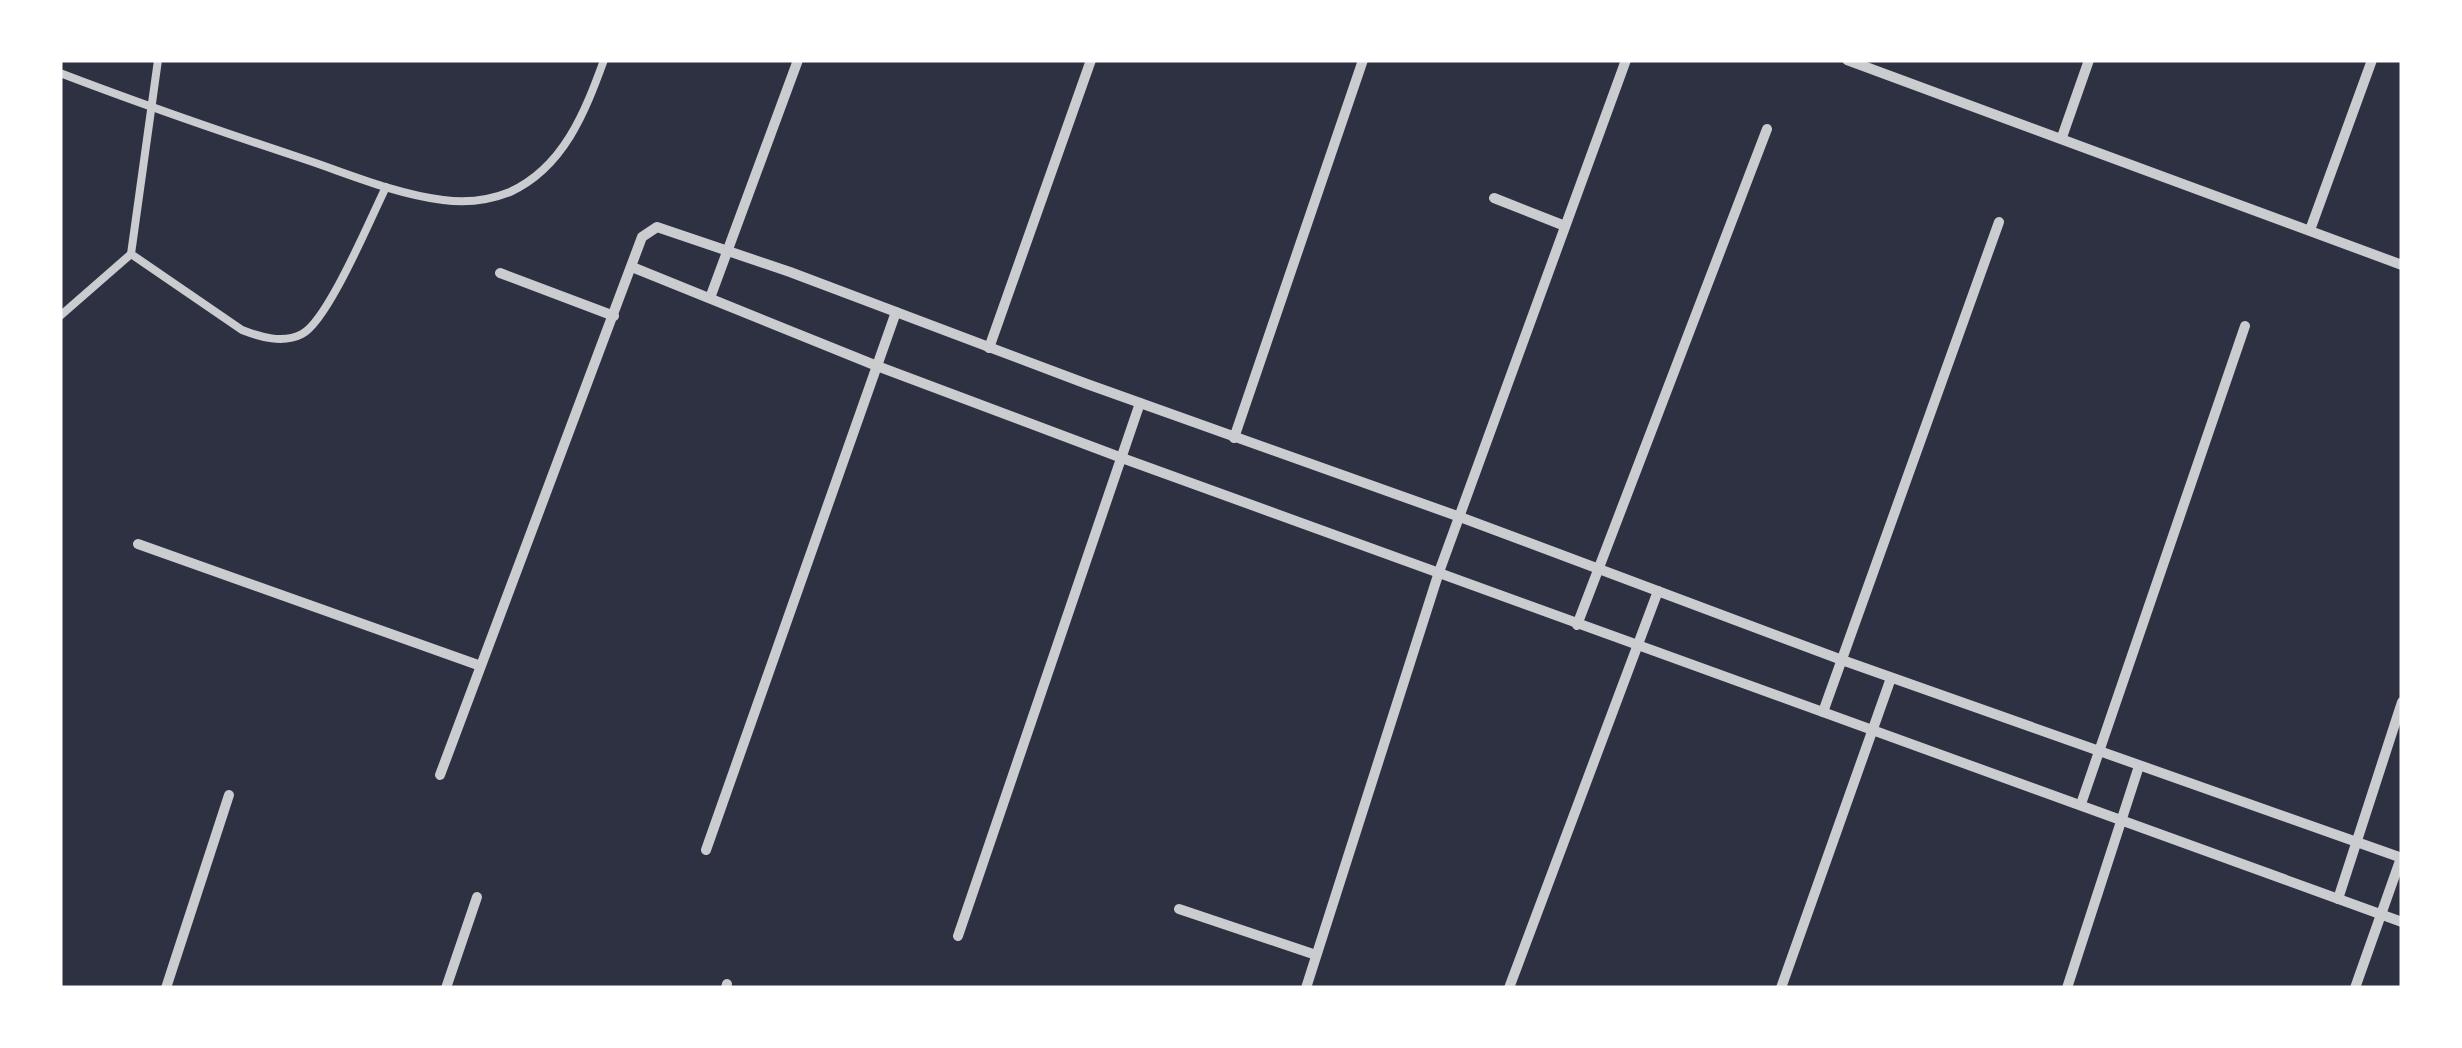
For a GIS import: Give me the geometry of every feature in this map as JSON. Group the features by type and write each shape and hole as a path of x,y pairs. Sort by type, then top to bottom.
{"street":[{"path":"710,298 798,60"},
{"path":"989,348 1091,60"},
{"path":"1234,438 1363,60"},
{"path":"1306,988 1440,572 1626,60"},
{"path":"1847,60 2402,264"},
{"path":"2062,137 2089,60"},
{"path":"2310,230 2372,60"},
{"path":"1577,625 1767,130"},
{"path":"1494,198 1566,226"},
{"path":"1824,712 1999,222"},
{"path":"440,775 478,665 642,237 658,227 1460,517 1891,678 2401,858 2356,988"},
{"path":"632,267 1122,458 2402,922"},
{"path":"500,273 614,316"},
{"path":"706,850 896,312"},
{"path":"2082,804 2245,326"},
{"path":"958,936 1140,403"},
{"path":"138,544 478,665"},
{"path":"1509,988 1658,592"},
{"path":"1781,988 1891,678"},
{"path":"2338,899 2402,702"},
{"path":"2067,988 2140,766"},
{"path":"166,988 229,795"},
{"path":"446,988 477,897"},
{"path":"1180,908 1316,955"}],"lane":[{"path":"60,316 131,254 158,60"},
{"path":"60,73 386,187 442,200 482,201 512,191 547,168 584,116 604,60"},
{"path":"131,254 242,330 261,338 303,334 322,316 386,187"}]}
